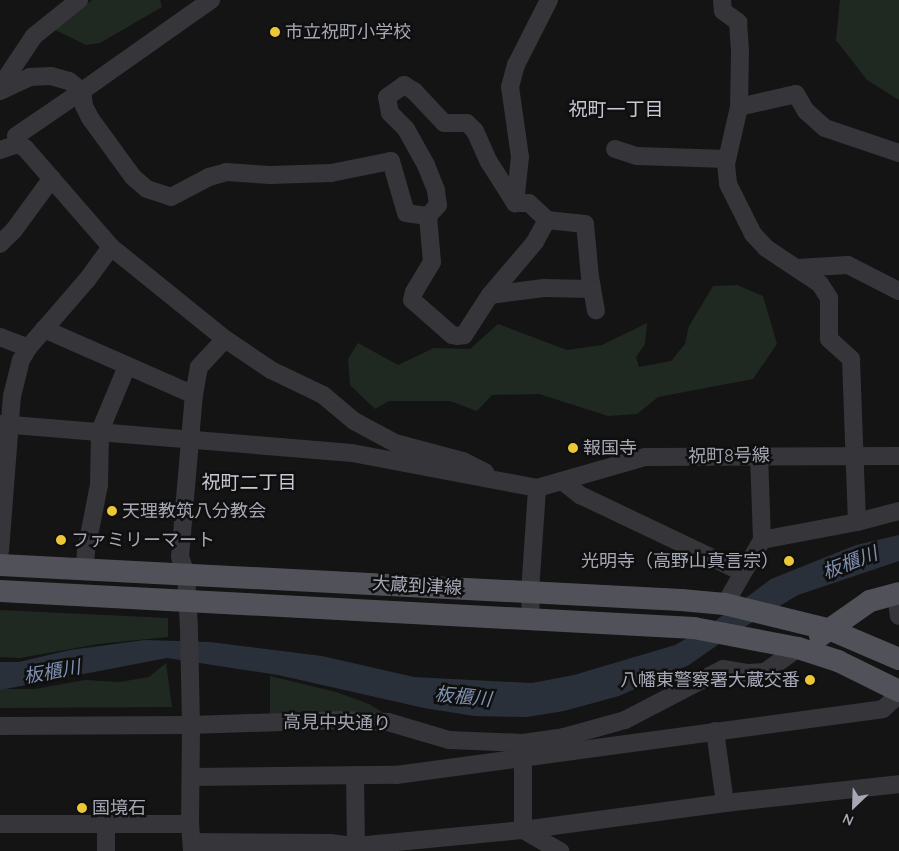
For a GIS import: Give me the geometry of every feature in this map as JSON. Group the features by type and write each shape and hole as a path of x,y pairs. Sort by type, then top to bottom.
{"main road":[{"name":"大蔵到津線","path":"0,565 85,568 725,604 831,630 899,660"},
{"name":"大蔵到津線","path":"0,591 694,628 798,648 838,661 899,693"},
{"path":"798,648 831,630 854,610 870,601 898,593"}],"street":[{"path":"0,87 34,36 79,0"},
{"path":"17,144 16,136 211,0"},
{"path":"515,203 520,157 510,87 516,65 549,0"},
{"path":"722,0 723,11 738,22 739,107 727,159 728,184 753,234 766,248 820,284 829,298 829,340 851,359 857,522"},
{"path":"0,91 30,77 51,76 69,81 82,91 84,106 90,118 133,178 147,189 171,198 208,177 226,172 270,175 331,173 391,160 406,213 428,216"},
{"path":"515,203 489,162 475,131 467,123 444,123 414,91 404,85 387,96 390,113 406,129 426,165 436,190 438,205 428,216 432,262 414,292 412,300 452,335 464,335 490,295 536,242 547,220"},
{"path":"739,107 796,94 806,111 825,128 899,153"},
{"path":"0,150 17,144 25,148 111,247 225,338 271,370 323,395 354,422 395,443 462,461 506,482"},
{"path":"615,149 636,156 727,159"},
{"path":"0,244 14,230 52,178"},
{"path":"515,203 529,204 547,220 586,224 592,289 596,310"},
{"path":"0,551 6,424 16,377 28,348 87,280 111,247"},
{"path":"797,268 848,265 899,291"},
{"path":"490,295 544,288 592,289"},
{"path":"44,329 194,396"},
{"path":"0,337 28,348"},
{"path":"225,338 199,367 194,396 180,557 186,574 190,669 190,824 192,847 356,846 523,830 725,803 899,784"},
{"path":"85,568 86,551 98,484 100,431 127,366"},
{"path":"6,424 100,431 190,441 352,453 537,488 530,592 531,620"},
{"path":"725,604 762,540 759,455"},
{"name":"祝町8号線","path":"537,488 645,456 899,456"},
{"path":"562,481 580,495 742,572"},
{"path":"762,540 857,522 899,511"},
{"path":"898,593 899,616"},
{"name":"高見中央通り","path":"0,726 191,725 343,720 388,722 449,740 523,751 625,720 723,669 749,673 765,672 798,648"},
{"path":"191,777 396,775 523,751 715,732 884,709 899,693"},
{"path":"715,732 725,803"},
{"path":"523,751 523,830"},
{"path":"355,775 356,846"},
{"path":"106,823 106,851"},
{"path":"0,824 190,824"},
{"path":"523,830 560,851"}],"shaded area":[{"path":"92,0 160,0 162,7 100,43 86,45 53,29"},
{"path":"840,0 899,0 899,100 867,80 836,40"},
{"path":"737,285 763,296 777,344 753,379 658,397 637,414 608,416 539,394 492,395 477,411 450,401 389,401 375,409 350,385 348,359 358,343 398,365 434,348 470,349 498,324 567,350 602,345 647,323 645,344 636,357 639,367 671,361 685,344 689,326 713,286"},
{"path":"0,610 168,618 168,637 98,644 20,658 0,657"},
{"path":"166,663 172,707 0,708 0,689 35,689 85,680 120,682 149,677"},
{"path":"270,676 336,692 369,704 387,715 270,714"}],"water":[{"name":"板櫃川","path":"899,535 899,561 798,595 736,632 689,665 619,696 564,711 527,717 474,716 424,708 278,675 167,658 0,690 0,662 19,662 70,650 145,640 210,642 322,656 414,677 532,683 574,675 675,645 707,627 771,579 856,545"}],"place":[{"name":"市立祝町小学校","path":"275,32"},
{"name":"報国寺","path":"573,448"},
{"name":"天理教筑八分教会","path":"112,511"},
{"name":"ファミリーマート","path":"61,540"},
{"name":"光明寺（高野山真言宗）","path":"789,561"},
{"name":"八幡東警察署大蔵交番","path":"810,680"},
{"name":"国境石","path":"82,808"}],"district":[{"name":"祝町一丁目","path":"616,110"},
{"name":"祝町二丁目","path":"249,483"}]}
